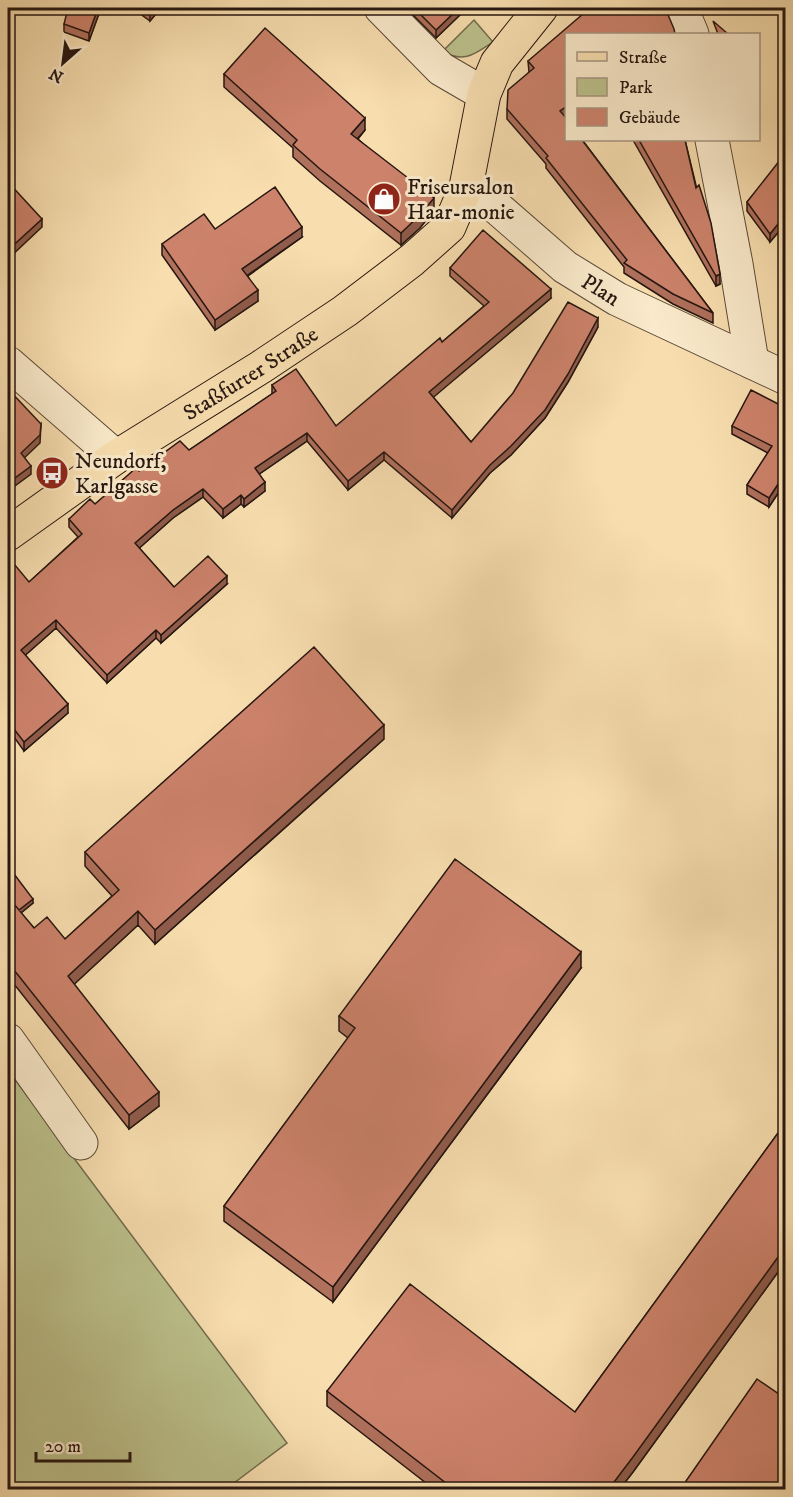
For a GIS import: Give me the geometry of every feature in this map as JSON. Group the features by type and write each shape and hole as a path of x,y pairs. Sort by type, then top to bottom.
{"main road":[{"name":"Staßfurter Straße","path":"8,534 117,457 261,368 345,311 412,261 449,227 466,187 484,93 496,63 541,8"}],"street":[{"path":"381,8 441,69 484,93"},
{"path":"681,8 692,33"},
{"path":"712,141 752,362"},
{"name":"Plan","path":"466,187 487,199 565,267 617,299 786,378"},
{"path":"8,363 117,457"},
{"path":"8,1040 81,1143"}],"green space":[{"path":"474,20 493,42 469,56 457,57 443,51"},
{"path":"8,1070 287,1443 226,1489 8,1489"}],"building":[{"path":"68,8 98,8 89,33 64,24"},
{"path":"143,8 154,8 150,13"},
{"path":"414,8 459,8 436,30"},
{"path":"590,8 663,8 666,10 675,33 565,33 565,107 560,111 565,117 565,141 583,141 713,313 673,294 624,263 627,260 546,158 548,156 507,109 508,90 534,68 528,61"},
{"path":"713,21 727,33 718,33"},
{"path":"265,28 365,118 351,134 434,198 401,233 293,145 297,140 224,74"},
{"path":"640,141 685,141 696,188 699,185 711,223 720,274 716,276"},
{"path":"784,155 786,156 786,214 770,234 747,202"},
{"path":"8,182 42,219 8,250"},
{"path":"275,187 302,227 242,269 258,290 215,320 162,244 204,214 215,229"},
{"path":"483,230 551,289 429,392 471,442 513,393 568,302 598,318 568,374 545,410 490,465 452,510 384,452 348,481 307,433 255,468 265,482 244,499 241,495 223,509 203,489 173,510 135,543 174,587 208,556 227,576 161,635 156,630 107,675 56,620 21,650 68,704 24,742 14,729 8,734 8,561 10,559 29,582 82,534 69,519 90,499 95,504 136,468 139,471 180,441 189,450 276,391 272,385 296,369 336,426 440,338 442,342 489,302 450,268"},
{"path":"8,389 41,424 40,435 21,453 31,466 8,483"},
{"path":"751,390 786,408 786,472 769,498 747,485 772,446 732,426"},
{"path":"314,647 384,725 155,930 138,911 68,976 159,1092 129,1115 8,963 8,899 34,928 47,917 65,939 119,890 85,852"},
{"path":"455,859 581,952 333,1287 224,1206 355,1028 339,1016"},
{"path":"8,866 33,899 19,910 8,899"},
{"path":"786,1122 786,1246 608,1490 455,1490 327,1391 410,1284 575,1412"},
{"path":"757,1379 786,1399 786,1490 687,1490 686,1481"}],"place":[{"name":"Friseursalon Haar-monie","path":"384,199"},
{"name":"Neundorf, Karlgasse","path":"52,473"}]}
